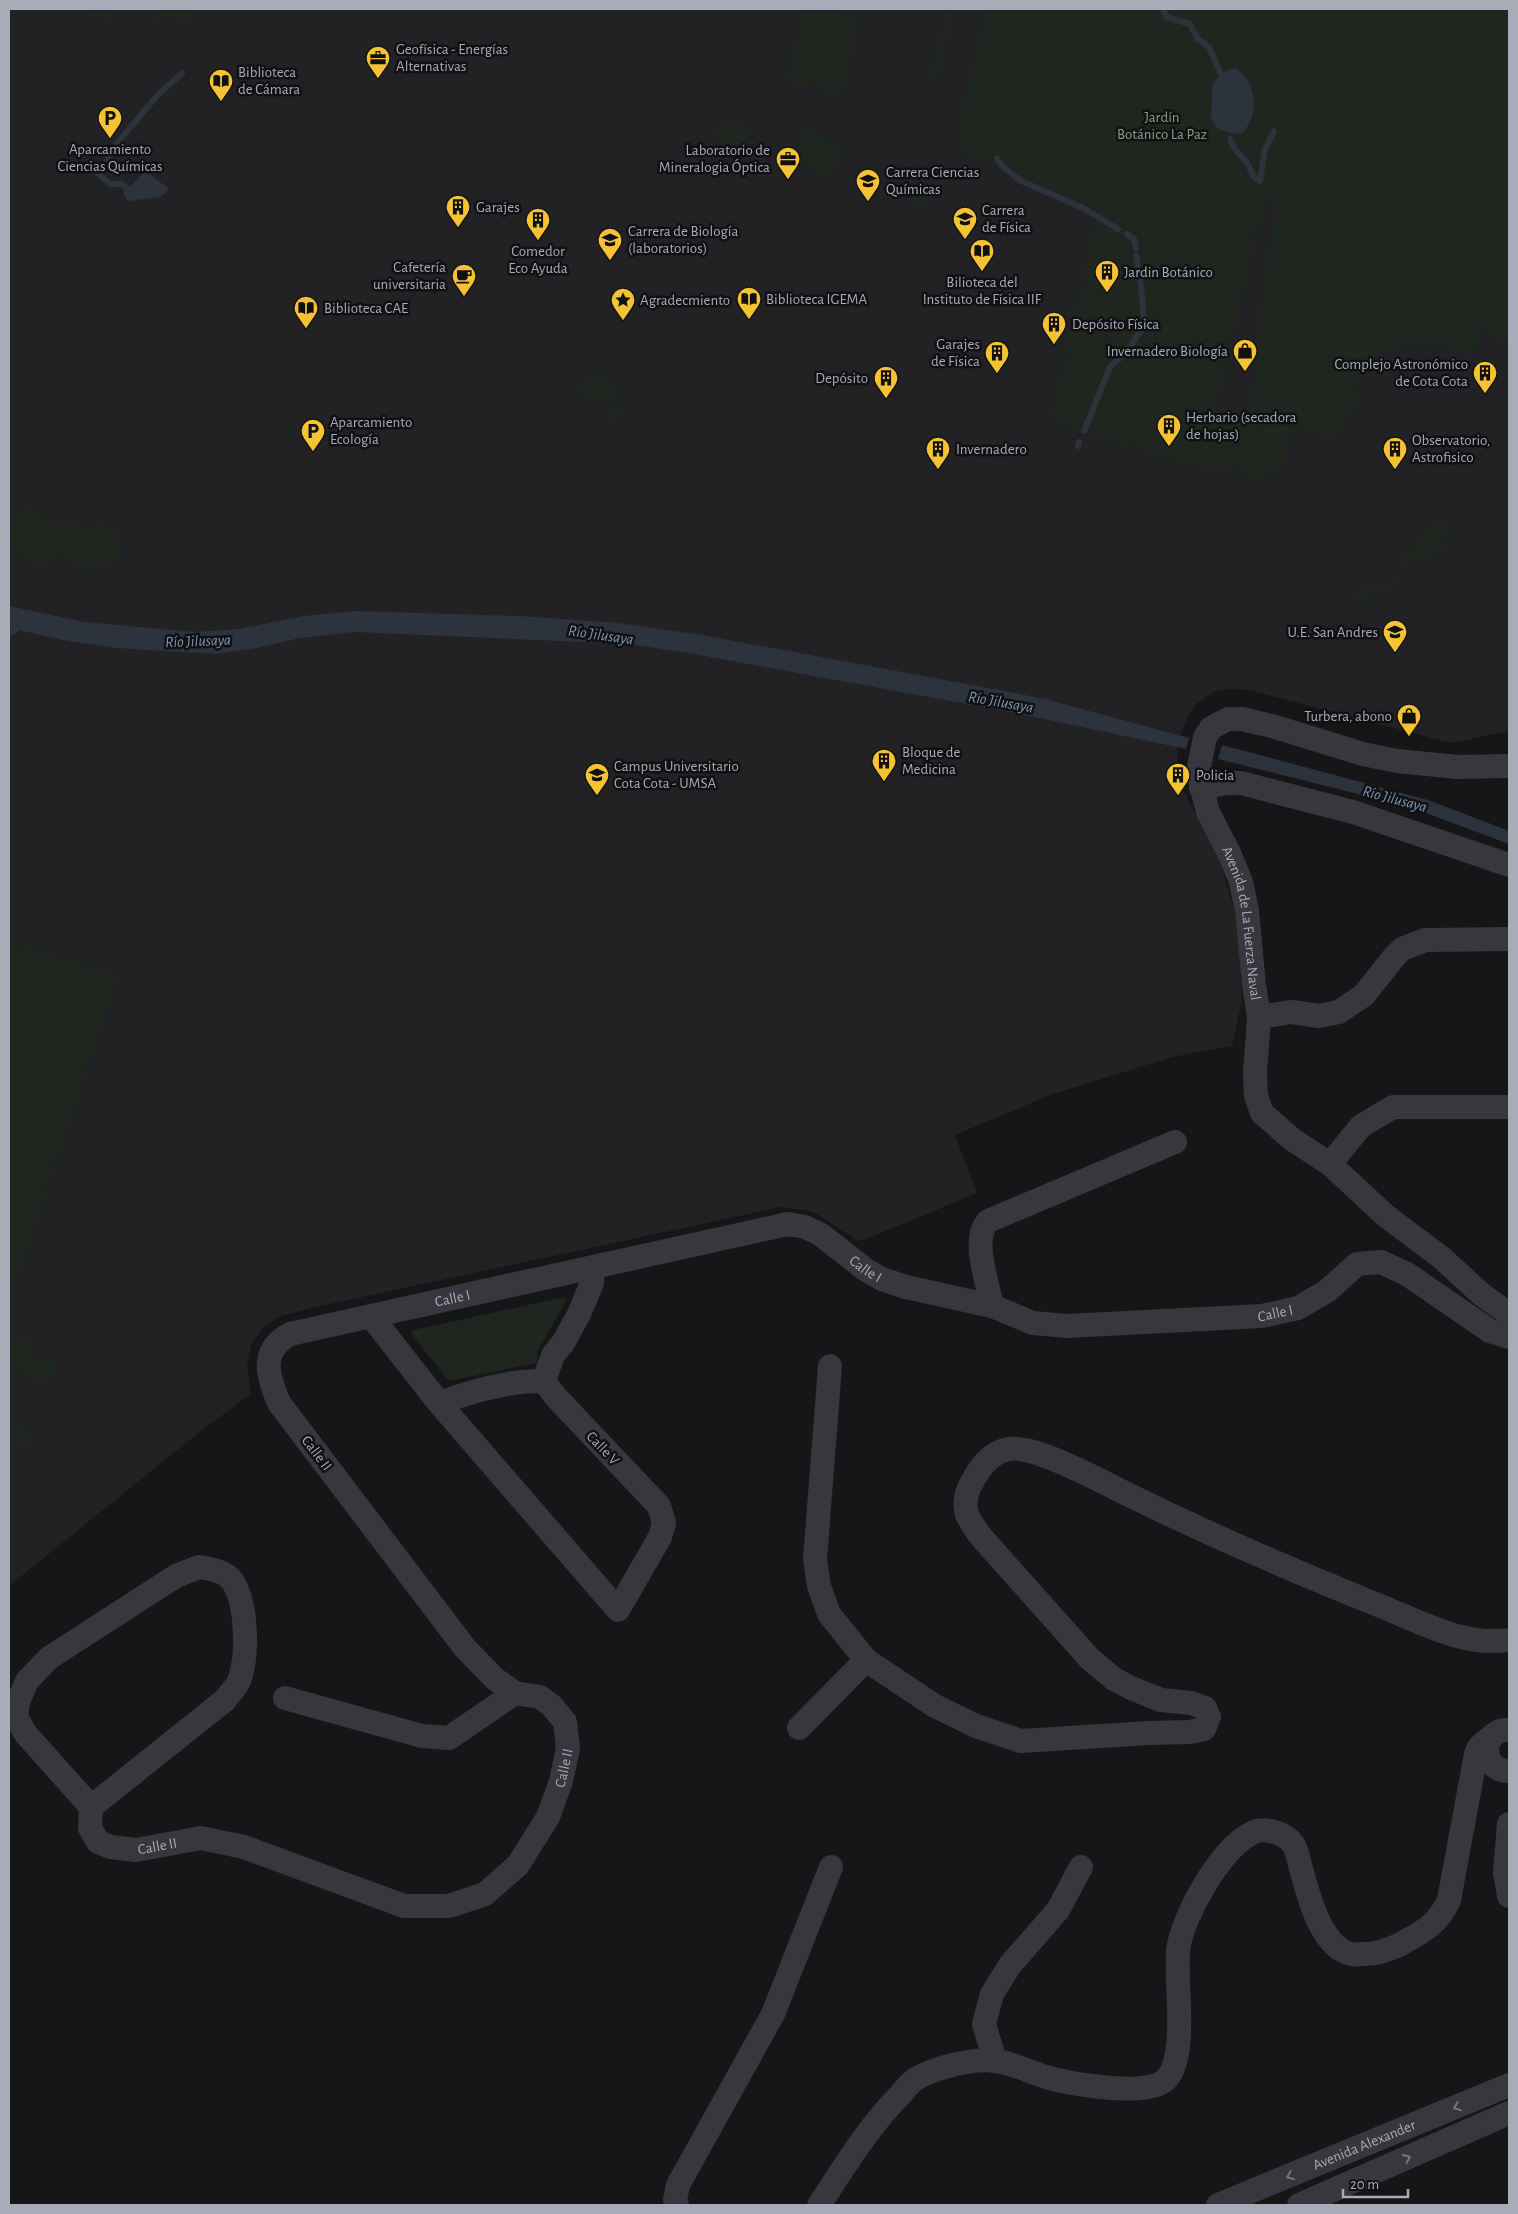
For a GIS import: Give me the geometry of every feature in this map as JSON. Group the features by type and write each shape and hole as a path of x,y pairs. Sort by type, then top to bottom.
{"street":[{"name":"Avenida de La Fuerza Naval","path":"1509,766 1458,767 1397,761 1363,754 1272,726 1242,719 1220,722 1211,728 1206,737 1199,762 1201,788 1208,812 1230,855 1241,882 1251,938 1254,985 1260,1016 1255,1072 1259,1107 1266,1118 1293,1140 1330,1164 1386,1216 1442,1258 1481,1294 1509,1314"},
{"path":"1201,788 1226,783 1241,783 1353,812 1509,865"},
{"path":"1260,1016 1291,1012 1319,1016 1339,1012 1364,995 1402,949 1425,940 1509,939"},
{"path":"1330,1164 1360,1126 1393,1108 1509,1106"},
{"path":"992,1306 980,1246 982,1233 988,1221 1175,1142"},
{"name":"Calle I","path":"318,1327 788,1224 805,1227 820,1234 859,1265 882,1279 906,1287 992,1306 1033,1323 1067,1326 1262,1316 1298,1308 1327,1291 1357,1264 1382,1262 1407,1274 1490,1332 1509,1337"},
{"path":"371,1316 440,1403 460,1395 525,1380 544,1381 552,1354 567,1336 592,1283 592,1267"},
{"name":"Calle II","path":"91,1807 90,1828 98,1842 111,1847 136,1850 201,1838 244,1847 404,1906 449,1906 485,1894 518,1865 548,1817 561,1781 568,1748 565,1722 540,1697 515,1693 494,1680 465,1648 279,1403 270,1381 268,1365 269,1355 274,1345 290,1334 318,1327"},
{"path":"830,1366 815,1559 819,1586 829,1614 866,1660 935,1706 976,1726 1021,1741 1149,1732 1190,1732 1204,1728 1209,1717 1205,1708 1191,1703 1161,1700 1114,1679 1090,1659 983,1539 967,1518 965,1496 976,1472 993,1455 1010,1449 1027,1450 1073,1467 1176,1518 1429,1628 1491,1643 1509,1640"},
{"name":"Calle V","path":"440,1403 618,1610 660,1538 664,1523 662,1514 659,1506 554,1396 544,1381"},
{"path":"199,1567 216,1569 233,1581 241,1604 245,1654 240,1680 225,1700 91,1807 25,1733 16,1716 18,1702 27,1680 49,1658 176,1576 199,1567"},
{"path":"799,1728 866,1660"},
{"path":"285,1698 422,1736 449,1738 515,1693"},
{"path":"1501,1732 1487,1748 1487,1755 1494,1767 1507,1772"},
{"path":"819,2205 868,2130 917,2078 955,2064 995,2061 1056,2080 1117,2088 1145,2088 1164,2081 1175,2065 1179,2038 1178,1949 1189,1917 1214,1868 1236,1844 1258,1831 1279,1833 1293,1844 1315,1914 1332,1942 1350,1954 1374,1954 1392,1948 1422,1932 1441,1917 1449,1900 1479,1747 1501,1732"},
{"path":"1472,1782 1488,1770 1507,1772"},
{"path":"1509,1824 1505,1872 1509,1896"},
{"path":"677,2205 675,2200 678,2185 773,2014 831,1867"},
{"path":"995,2061 984,2024 992,1994 1010,1965 1058,1910 1080,1867"},
{"name":"Avenida Alexander","path":"1218,2205 1507,2092"},
{"name":"Avenida Alexander","path":"1299,2205 1509,2113"}],"shaded area":[{"name":"Campus Universitario Cota Cota - UMSA","path":"9,9 1509,9 1509,731 1451,743 1249,690 1227,689 1216,691 1196,704 1187,718 1177,747 1178,773 1184,792 1220,862 1234,910 1242,1001 1232,1046 1172,1057 1050,1095 955,1135 977,1193 866,1239 858,1241 817,1214 805,1210 781,1207 281,1316 264,1326 251,1345 247,1366 251,1394 197,1434 9,1586"}],"green space":[{"path":"83,9 105,13 107,9 118,9 115,21 79,13"},
{"path":"153,9 197,9 193,23 156,14 154,23 168,26 160,31 148,30"},
{"path":"804,9 819,9 860,19 841,94 787,81"},
{"path":"948,9 955,9 937,82 930,80"},
{"name":"Jardín Botánico La Paz","path":"988,9 1509,9 1509,341 1497,344 1492,338 1488,324 1481,326 1478,332 1482,343 1477,351 1466,356 1446,345 1410,343 1382,353 1371,360 1368,379 1355,392 1355,404 1353,411 1345,419 1344,431 1330,437 1298,431 1289,439 1285,461 1282,466 1276,471 1254,478 1242,479 1235,456 1226,474 1083,433 1051,419 1095,221 1063,202 1002,174 991,162 965,153 959,144 958,128","holes":["1264,198 1276,201 1262,300 1251,413 1216,406"]},
{"path":"718,121 749,125 743,148 713,141"},
{"path":"802,130 829,137 829,140 841,144 834,175 799,166 803,146 797,144"},
{"path":"909,183 931,188 928,202 918,208 910,206 912,197 906,196"},
{"path":"596,372 603,375 616,386 617,394 614,405 622,412 612,427 607,420 612,412 600,409 602,398 587,398 580,390 582,384"},
{"path":"27,508 33,508 41,512 58,526 66,520 87,529 95,523 113,528 120,538 118,559 100,567 87,570 74,565 68,560 60,559 37,565 20,560 9,548 9,515"},
{"path":"1448,517 1451,525 1445,549 1411,563 1399,564 1397,561 1410,552 1431,526 1441,519"},
{"path":"1397,576 1400,578 1400,584 1378,590 1364,602 1356,599 1365,585 1374,582 1390,582"},
{"path":"9,941 117,976 13,1292 9,1291"},
{"path":"565,1297 566,1301 538,1351 537,1363 454,1380 447,1379 411,1333 413,1330"},
{"path":"20,1337 31,1339 31,1343 39,1346 38,1349 31,1351 27,1355 38,1361 52,1357 57,1359 56,1370 45,1383 29,1379 17,1366 9,1368 9,1345 18,1344"},
{"path":"9,1425 18,1430 24,1428 31,1437 32,1442 26,1446 20,1446 9,1441"}],"water":[{"path":"1236,68 1249,82 1254,99 1254,108 1243,133 1229,133 1219,129 1212,122 1212,90 1217,78 1224,72"},
{"path":"145,171 168,188 165,194 159,197 129,201 126,199 123,190 131,186"},
{"name":"Río Jilusaya","path":"9,606 84,622 194,632 239,629 304,616 356,611 519,616 618,623 702,635 1015,693 1049,700 1189,738 1186,749 1016,713 630,644 355,632 300,638 217,654 116,648 62,640 14,629 9,627"},
{"name":"Río Jilusaya","path":"1222,745 1428,800 1509,831 1509,844 1410,807 1218,759"}],"waterway":[{"path":"1163,9 1166,17 1190,24 1198,39 1209,47 1221,74"},
{"path":"159,94 182,73"},
{"path":"103,169 117,143 157,96"},
{"path":"1249,167 1254,177 1260,181 1265,149 1274,131"},
{"path":"1230,139 1235,149 1247,163"},
{"path":"997,158 1001,165 1019,180 1083,208 1118,229"},
{"path":"93,169 110,184 122,184 126,187"},
{"path":"1127,234 1134,239 1136,248"},
{"path":"1084,431 1110,367 1127,352 1143,327 1141,286 1136,255"},
{"path":"1078,446 1079,442"},
{"path":"9,634 21,626"}],"place":[{"name":"Geofísica - Energías Alternativas","path":"378,79"},
{"name":"Biblioteca de Cámara","path":"221,102"},
{"name":"Aparcamiento Ciencias Químicas","path":"110,139"},
{"name":"Laboratorio de Mineralogia Óptica","path":"788,180"},
{"name":"Carrera Ciencias Químicas","path":"868,202"},
{"name":"Garajes","path":"458,228"},
{"name":"Carrera de Física","path":"965,240"},
{"name":"Comedor Eco Ayuda","path":"538,241"},
{"name":"Carrera de Biología (laboratorios)","path":"610,261"},
{"name":"Bilioteca del Instituto de Física IIF","path":"982,272"},
{"name":"Jardin Botánico","path":"1107,293"},
{"name":"Cafetería universitaria","path":"464,297"},
{"name":"Biblioteca IGEMA","path":"749,320"},
{"name":"Agradecmiento","path":"623,321"},
{"name":"Biblioteca CAE","path":"306,329"},
{"name":"Depósito Física","path":"1054,345"},
{"name":"Invernadero Biología","path":"1245,372"},
{"name":"Garajes de Física","path":"997,374"},
{"name":"Complejo Astronómico de Cota Cota","path":"1485,394"},
{"name":"Depósito","path":"886,399"},
{"name":"Herbario (secadora de hojas)","path":"1169,447"},
{"name":"Aparcamiento Ecología","path":"313,452"},
{"name":"Invernadero","path":"938,470"},
{"name":"Observatorio, Astrofisico","path":"1395,470"},
{"name":"U.E. San Andres","path":"1395,653"},
{"name":"Turbera, abono","path":"1409,737"},
{"name":"Bloque de Medicina","path":"884,782"},
{"name":"Campus Universitario Cota Cota - UMSA","path":"597,796"},
{"name":"Policia","path":"1178,796"}]}
